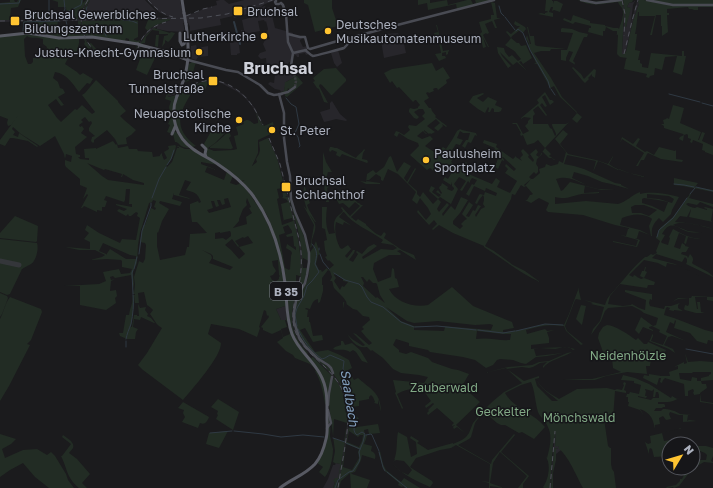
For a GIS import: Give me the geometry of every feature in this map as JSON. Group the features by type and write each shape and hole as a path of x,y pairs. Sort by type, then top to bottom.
{"main road":[{"name":"B 35","path":"182,0 187,33 188,65 174,109 175,125 186,144 223,167 241,182 258,202 275,239 285,283 289,322 292,334 301,351 317,370 325,385 328,425 325,445 315,463 303,474 280,488"},
{"path":"293,53 494,0"},
{"path":"581,0 596,3 621,0"},
{"path":"647,0 672,5 713,5"},
{"path":"276,1 280,1 284,6 286,14 288,42 293,53 291,66 294,74"},
{"path":"0,36 28,33 59,38 92,37 134,44 171,53 188,60 225,70 240,72 260,85 267,92 278,95 291,91 295,87"},
{"path":"180,33 180,41 182,45 184,44 187,33"},
{"path":"187,33 190,46"},
{"path":"288,34 300,38 305,37 308,52 313,56 344,48 352,38"},
{"path":"346,39 349,42"},
{"path":"183,58 188,54"},
{"path":"188,65 193,61"},
{"path":"278,95 284,113 284,138 290,176 291,199 309,253 307,275 305,283 296,301 294,322 297,332 305,346 317,358 331,368 333,375 329,392 328,425"},
{"path":"175,125 175,129 172,134 175,131 179,134"},
{"path":"202,145 206,148 204,154 206,157"},
{"path":"200,154 205,152"}],"shaded area":[{"path":"88,0 82,19 142,18 85,18 85,13 90,0 145,0 157,12 157,17 162,18 169,17 159,12 147,0 180,0 183,15 195,13 217,5 216,1 220,0 224,0 229,4 244,0 276,0 261,7 270,7 275,28 301,37 302,39 300,41 303,47 307,46 308,48 306,50 309,54 299,54 299,57 296,55 293,56 292,62 286,64 287,67 292,66 295,76 286,82 284,91 281,92 268,84 270,82 274,83 275,74 267,71 266,58 261,59 258,56 260,53 266,51 263,44 265,40 270,39 267,32 268,29 266,21 258,21 260,31 241,35 241,30 244,30 242,20 256,16 254,11 247,12 247,14 234,18 233,16 220,19 221,25 190,31 188,22 183,23 185,32 167,31 157,29 157,27 143,38 138,57 136,57 136,51 145,34 154,26 170,19 82,21 84,36 81,21 0,22 0,20 81,19 83,8"},
{"path":"634,1 631,22 637,1 639,4 633,21 626,51 622,54 624,20 622,2 625,11 626,27 630,8 627,7 629,3"},
{"path":"398,33 404,44 406,53 384,58 380,35"},
{"path":"238,38 240,53 237,55 231,55 230,43 236,42 236,39"},
{"name":"Justus-Knecht-Gymnasium","path":"196,45 197,48 208,46 208,56 198,57 196,60 190,58 191,46"},
{"path":"338,50 342,63 337,67 331,53"},
{"path":"213,80 220,81 243,94 255,108 263,125 262,126 254,109 238,92 221,83 211,81 200,82"},
{"path":"200,82 180,93 167,97 179,91 172,92 167,90 181,89"},
{"path":"332,101 340,114 347,120 346,121 336,119 324,122 320,112 330,109 330,103"},
{"path":"268,138 280,164 301,245 302,269 293,307 294,327 298,337 308,351 329,370 339,382 347,403 349,414 349,426 338,488 339,479 335,478 333,488 323,488 333,465 336,463 340,464 341,467 348,414 346,404 337,383 328,371 303,347 297,338 293,327 292,312 293,301 300,277 300,251 281,170"},
{"path":"285,306 287,315 286,320 281,320 276,309"},
{"path":"555,431 555,446 558,446 561,450 556,454 556,449 558,448 556,448 554,450 550,488"}],"green space":[{"path":"10,0 17,2 18,0 21,0 18,7 11,8 10,20 0,20 0,3 10,2"},
{"path":"52,0 83,0 83,3 88,0 83,8 81,19 67,19 66,7 58,7 58,2"},
{"path":"89,0 85,11 85,18 146,18 82,19 84,9"},
{"path":"304,0 332,0 332,8 338,26 315,32 308,5 304,3"},
{"path":"418,0 430,0 430,3 447,0 448,5 467,0 471,0 473,4 476,3 475,0 492,0 457,9 456,4 428,10 427,3 418,5"},
{"path":"546,0 552,0 553,4 554,1 557,1 563,4 560,12 554,10 552,11 553,7 551,7 549,12 553,13 553,17 538,14 545,14 548,12 545,11"},
{"path":"577,0 586,2 622,0 624,14 622,54 626,52 639,0 674,6 713,7 698,7 698,10 689,9 688,7 667,9 667,13 669,13 669,15 667,15 668,32 662,36 661,15 656,15 652,35 650,35 655,16 639,16 638,12 635,34 637,34 635,50 640,51 638,60 640,60 642,67 648,68 651,53 682,56 682,51 684,51 684,56 686,56 682,75 673,72 677,56 665,57 662,70 655,68 654,75 650,76 649,78 646,77 647,74 624,69 627,58 620,57 617,54 617,31 613,31 606,27 605,31 603,31 603,36 588,32 591,26 575,22 573,24 563,20 564,18 571,21 573,15 590,21 590,23 619,29 623,13 618,2 588,4"},
{"path":"623,0 633,0 627,7 631,8 626,27 625,27"},
{"path":"650,0 713,0 713,5 679,5"},
{"path":"491,2 495,3 497,18 501,18 494,20 497,28 495,28 492,21 485,24 489,33 483,35 489,47 483,37 486,47 483,48 480,34 482,32 479,22 491,19 491,15 494,15"},
{"path":"34,12 48,12 48,18 25,19 25,14"},
{"path":"170,19 147,31 145,28 148,20"},
{"path":"138,20 138,37 134,40 140,40 139,44 129,42 129,39 126,38 125,41 84,35 82,21"},
{"path":"58,21 57,27 66,28 78,26 78,21 81,21 84,36 53,36 34,32 35,22 27,22 26,31 23,31 23,22"},
{"path":"515,21 525,27 526,29 523,33 520,30 511,38 506,32 507,31 511,34 520,26 514,24"},
{"path":"437,25 443,51 449,50 448,54 446,55 446,52 442,53 442,56 445,56 446,58 439,61 435,54 441,53 438,37 436,38 436,42 434,33 438,32"},
{"path":"527,27 530,36 534,36 535,45 566,49 551,49 550,51 534,53 562,97 577,113 560,97 554,86 550,88 537,64 534,64 536,63 526,38 527,35 531,44"},
{"path":"154,28 175,33 168,42 165,40 162,47 164,36 168,34 159,34 159,31 152,30 146,37 145,43 140,44 146,35"},
{"path":"562,28 572,29 588,34 587,37 584,37 573,61 575,63 574,65 569,61 573,52 569,51 566,61 561,60 561,50 567,50 573,33 561,32"},
{"path":"27,34 60,39 79,38 76,54 60,51 59,55 68,58 65,64 80,75 83,73 93,79 90,84 87,83 79,92 66,77 55,72 53,78 58,82 60,88 63,89 65,93 58,97 64,105 61,106 56,99 48,105 61,122 75,109 77,110 82,105 92,114 95,112 82,95 96,80 118,101 126,111 120,116 136,130 126,138 127,144 118,145 107,130 94,140 93,143 91,141 92,137 95,136 89,131 92,123 85,117 81,120 83,122 79,125 84,129 81,133 87,137 75,147 76,154 80,155 80,157 78,157 80,159 89,160 89,158 85,158 84,149 96,149 113,141 116,145 117,144 118,148 128,146 129,149 152,152 153,157 160,156 162,153 164,160 167,158 164,152 169,149 168,146 175,145 175,151 166,166 167,167 172,162 177,148 179,148 177,147 178,146 185,149 191,149 218,165 201,162 201,164 217,170 207,167 205,172 224,180 227,171 233,176 230,183 236,185 240,182 260,208 274,239 280,257 287,299 289,323 286,320 287,314 285,306 276,309 281,320 285,320 287,327 281,329 283,337 290,334 289,326 293,338 299,348 319,373 325,388 326,404 323,391 315,371 316,370 310,364 295,358 277,342 283,338 281,330 272,334 263,330 261,327 269,317 264,310 257,337 239,329 211,324 208,334 221,343 220,349 212,364 183,400 138,365 162,328 156,323 150,314 153,310 147,305 144,292 138,293 139,303 135,303 135,294 133,294 134,289 131,275 115,278 113,276 110,277 111,280 115,279 111,281 110,291 116,290 117,296 115,298 116,303 106,310 80,305 80,286 64,286 99,284 106,281 103,272 119,269 121,274 130,273 132,269 122,267 121,260 90,260 105,255 95,250 79,250 65,247 90,249 90,242 84,239 89,233 85,230 87,225 99,233 120,243 122,239 136,240 140,218 137,216 138,213 136,212 131,216 128,214 126,216 117,211 119,209 124,211 127,209 116,204 132,207 132,204 129,204 130,189 126,189 124,202 106,196 104,200 107,201 105,207 102,207 102,211 97,210 97,212 84,206 81,208 88,195 87,194 83,199 87,188 80,185 80,179 66,167 65,160 71,162 72,156 66,154 65,159 55,136 40,146 13,127 12,129 15,132 13,135 18,137 19,133 38,146 37,147 28,141 13,138 10,138 5,146 0,144 0,140 20,113 11,125 8,126 8,119 0,116 0,36","holes":["27,36 43,39 43,44 47,47 44,54 33,58 33,62 31,64 28,64 25,56 24,39","87,163 104,170 122,174 121,177 123,174 133,180 144,183 144,185 108,180","185,180 191,182 186,190 195,193 201,202 199,203 198,201 190,204 192,222 197,222 207,233 190,234 189,247 187,247 185,255 160,260 157,246 157,232 158,233 162,221 169,209 159,203 160,201 180,206 182,202 172,199 174,193 174,195 190,199 179,195","228,198 231,207 209,213 207,210 213,208 211,201 214,201 216,207 219,206 217,200 220,200 222,205 225,204 224,199","247,198 251,207 249,208 252,213 246,217 247,224 233,228 239,221 243,209 247,205","153,200 156,201 154,207 156,208 155,210 151,208 145,225 143,225 140,242 145,243 146,245 145,259 143,263 139,261 134,277 135,294 133,273 137,263 140,233 149,203","230,231 231,236 226,240 223,238 215,239 215,233","248,236 253,243 239,247 245,254 239,259 225,245 232,239 238,247 239,246 235,241","103,243 130,255 136,256 136,259 126,259 110,249 106,254 99,251","202,250 211,254 213,259 233,267 230,270 209,263 212,258 211,255","278,260 280,276 275,282 270,276 276,271 272,261"]},
{"path":"156,35 159,35 158,47 155,46"},
{"path":"80,38 84,38 94,52 95,51 89,44 91,43 99,52 99,56 94,55 84,44 84,39"},
{"path":"511,38 521,46 526,45 532,58 523,64 521,61 519,62 527,71 517,62 513,65 500,52 511,66 508,68 498,53 497,47 504,48 509,57 512,55 518,61 521,59 514,51 505,45"},
{"path":"127,43 138,45 136,57 138,57 140,45 140,48 156,56 147,75 136,70 140,59 136,59 134,57 137,45"},
{"path":"196,62 193,72 195,77 184,82 189,64"},
{"path":"432,63 436,71 443,67 450,78 446,80 447,83 438,90 435,88 433,89 434,91 426,93 429,98 424,101 429,108 431,108 436,116 435,117 447,126 446,127 442,124 443,126 438,131 434,128 440,123 436,119 427,126 435,132 429,134 424,130 427,134 423,131 417,136 422,139 430,136 433,139 425,146 442,157 445,154 441,149 443,147 446,149 457,131 460,129 476,133 477,136 475,135 471,143 468,142 465,148 462,146 466,140 468,140 470,133 463,133 460,131 457,138 463,140 460,145 456,144 447,158 448,159 452,154 455,156 451,162 461,169 466,162 468,164 463,171 464,172 492,184 496,178 500,181 497,187 510,193 517,181 505,173 508,169 505,166 506,164 514,171 516,169 503,157 504,161 502,160 498,169 494,166 500,155 494,150 495,148 483,143 484,140 497,144 496,147 513,159 516,156 522,161 520,158 523,155 521,151 523,149 533,162 534,160 530,154 536,149 538,152 536,155 539,157 536,164 538,167 538,172 536,174 534,172 529,177 533,179 540,173 539,169 545,167 546,164 551,166 558,164 559,161 563,163 566,152 555,139 563,130 568,134 560,144 568,154 596,160 608,164 613,156 609,164 619,169 618,170 598,161 593,172 596,161 567,155 564,164 584,169 615,183 621,184 629,189 602,182 574,172 572,178 587,185 568,178 556,179 561,191 570,182 598,189 615,190 601,190 585,186 584,193 599,193 565,198 555,197 555,204 586,201 618,204 640,192 640,194 660,193 679,197 671,214 663,222 659,218 655,222 652,228 652,236 649,226 652,219 651,218 643,215 636,215 622,218 620,225 640,230 650,235 639,231 637,238 635,238 640,240 637,247 613,242 636,246 638,240 620,235 626,236 629,228 583,215 548,212 546,210 549,203 539,198 531,203 525,200 533,194 526,186 524,187 521,185 515,195 512,194 511,199 485,246 540,282 519,270 484,246 453,233 439,225 433,230 432,229 437,224 434,220 429,225 417,212 418,210 426,220 431,214 428,208 420,198 417,204 412,200 416,192 398,174 388,169 383,181 381,180 381,177 376,174 366,181 367,174 373,170 376,173 384,167 391,156 397,172 404,162 411,166 404,178 407,182 415,168 416,169 408,183 417,191 417,194 420,197 423,192 433,204 438,199 429,191 431,186 435,188 432,192 439,197 441,195 436,192 438,190 441,194 442,193 439,188 442,183 448,187 447,189 452,191 454,189 452,182 451,185 443,180 445,177 448,179 452,170 448,173 445,171 448,167 445,164 437,171 439,172 437,174 430,168 427,170 410,155 419,146 418,143 399,133 397,137 394,135 396,131 404,135 410,130 408,127 409,125 416,126 425,119 422,116 425,113 423,109 419,109 414,112 419,117 417,119 414,118 409,110 410,108 418,108 420,105 416,100 413,102 399,87 397,88 392,81 390,83 384,73 392,69","holes":["459,177 466,181 460,190 462,191 468,181 470,183 472,178 477,180 474,185 472,184 466,194 469,196 474,186 485,191 486,188 497,193 496,196 485,192 484,195 480,194 479,195 475,203 477,204 483,195 483,204 485,207 481,209 476,217 475,215 481,206 478,205 469,217 466,216 473,205 469,202 462,214 467,219 461,224 463,226 460,229 453,224 453,221 468,200 461,197 455,210 451,206 443,216 442,214 449,205 447,203 439,212 437,209 441,202 438,199 440,197 451,204 458,189 454,184","647,194 669,196 674,199 672,203 659,199 647,198","644,198 668,202 664,212 642,203 642,199","635,205 644,205 657,210 649,216 641,213 632,213 631,207"]},
{"path":"573,67 584,79 594,69 596,70 595,78 592,74 585,83 572,68"},
{"path":"336,68 346,79 346,81 332,95 320,84 319,86 328,103 324,102 319,89 313,82 315,81 313,78 324,69"},
{"path":"294,76 297,76 303,83 287,97 285,94 292,91 295,87 290,90 288,88 287,92 281,92 284,91 285,82"},
{"path":"209,81 204,92 200,90 193,91 181,113 180,120 183,133 196,146 192,147 182,136 174,118 178,94 197,84"},
{"path":"166,88 178,89 167,90 177,91 176,93 167,96 177,95 173,113 177,131 174,132 176,132 189,148 182,147 175,142 173,134 167,132 170,125 168,124 171,117 169,107 171,101 165,99 167,93 164,92"},
{"path":"545,92 550,100 554,102 550,105 545,95 542,97 547,106 545,107 542,103 540,105 547,115 546,116 538,106 533,110 535,114 533,116 533,124 548,124 555,136 556,134 552,124 566,124 569,122 545,148 538,140 527,145 516,124 512,124 517,123 523,134 529,131 525,126 531,118 521,118 539,103 537,100"},
{"path":"484,94 477,98 483,102 488,97 497,101 495,105 502,108 501,111 494,112 494,109 492,108 490,112 488,112 488,107 485,113 469,102 473,96"},
{"path":"673,105 684,108 680,123 701,132 698,140 702,132 705,133 702,141 713,146 713,155 702,150 703,144 693,140 692,143 690,142 691,139 688,138 687,134 684,135 664,128 661,124 664,124 663,120 667,118 669,119"},
{"path":"256,110 264,126 273,122 275,132 258,140 258,153 252,166 257,162 256,159 260,150 259,142 268,138 277,158 287,196 285,197 288,197 299,246 301,266 300,276 296,275 296,286 299,282 292,311 293,328 296,336 308,353 307,354 311,358 313,357 332,376 328,402 330,423 328,423 324,380 302,350 293,334 284,270 268,217 242,182 245,180 241,181 206,155 207,148 214,151 237,149 234,136 238,135 236,127 244,124 243,122 246,120 249,120 254,124 258,123 255,111 263,125","holes":["282,188 282,198 286,199 288,202 281,204 284,222 284,220 292,218 293,221 282,225 277,199 279,198 277,189","288,225 292,233 286,235 287,237 293,236 294,246 296,247 296,250 287,244 286,248 292,253 289,270 285,268 279,235 285,233 283,227"]},
{"path":"577,113 582,117 577,123 572,119"},
{"path":"220,124 225,133 215,143 206,148 204,144 205,142 213,128"},
{"path":"228,133 231,136 229,138 233,148 210,148"},
{"path":"684,135 683,141 679,139 680,137"},
{"path":"622,137 633,144 638,138 640,139 636,146 645,152 647,151 654,155 659,147 676,150 676,159 683,160 682,162 661,159 648,153 644,160 641,160 638,166 636,166 644,153 622,139 620,143"},
{"path":"330,147 337,148 356,158 364,149 362,159 367,160 368,162 367,163 342,154 340,157 336,155 337,152 332,150 330,152"},
{"path":"545,148 551,154 549,156 555,160 549,158 543,152"},
{"path":"323,152 326,162 332,172 328,172 326,179 329,187 327,188 329,202 326,202 323,176"},
{"path":"674,178 698,183 695,187 713,190 713,192 674,185"},
{"path":"360,181 380,184 366,184"},
{"path":"304,187 310,203 307,205 316,222 310,215 315,223 315,227 312,246 310,248 314,225 303,205 307,210 303,196"},
{"name":"Zauberwald","path":"343,190 349,200 355,200 363,205 351,217 356,221 358,219 381,236 384,232 386,234 384,238 402,250 414,255 416,260 400,250 397,251 401,254 400,255 389,255 374,263 373,269 378,282 391,277 392,268 394,269 395,278 397,279 399,287 389,289 400,301 417,306 428,305 452,287 473,306 512,322 514,328 503,330 503,332 505,332 545,324 564,325 578,287 581,300 575,300 565,326 567,331 583,344 581,345 566,331 564,326 549,325 536,327 526,330 527,334 545,329 547,331 555,330 547,332 549,343 531,345 531,349 540,348 534,349 536,356 563,353 536,357 526,364 513,360 500,359 493,365 486,368 475,360 430,352 428,350 409,346 409,343 396,339 393,345 399,350 399,352 406,354 411,352 428,358 432,362 469,374 462,386 480,402 456,425 465,433 457,427 454,429 453,427 455,425 452,425 454,423 437,408 428,415 428,410 434,404 433,403 426,408 425,406 431,401 423,390 410,389 397,394 403,408 402,409 395,393 393,380 424,383 428,377 401,373 393,369 383,358 372,350 371,351 367,347 360,347 355,344 347,334 363,346 365,345 353,333 369,345 372,343 361,331 364,329 362,327 370,320 369,317 363,316 357,310 345,303 347,304 343,297 334,288 332,281 330,281 332,277 330,271 328,270 334,265 325,257 327,256 324,241 327,240 325,229 322,228 322,207 327,207 326,224 329,234 335,233 334,221 343,211 341,208 342,207 350,216 360,206 355,202 349,208 343,203 339,204 335,197 334,191","holes":["344,212 357,224 383,240 381,243 393,245 397,248 393,250 381,249 363,259 362,257 377,246 374,244 368,247 362,254 357,251 356,252 358,254 353,262 349,260 355,250 353,250 347,258 345,256 351,249 348,245 342,249 340,248 337,242 335,225 336,222 343,225 344,222 352,226 339,217","335,274 343,279 343,281 348,282 344,287 342,286 340,290 334,281 336,278 334,275","361,277 363,277 367,282 369,279 373,283 376,283 380,295 385,303 377,297 376,298 363,286 364,283","386,307 407,321 414,323 438,321 475,325 493,325 491,330 443,326 414,326 401,321","414,327 445,327 444,331 414,330","477,331 511,334 510,340 476,339"]},
{"path":"690,194 689,198 713,204 713,207 700,202 697,205 686,204 695,208 697,207 707,210 704,208 705,207 713,209 711,221 713,222 689,217 691,209 687,217 680,216 675,222 683,223 673,225 688,231 702,233 689,232 671,226 665,229 662,234 665,235 661,242 668,245 669,237 673,229 689,237 701,239 688,237 686,244 684,243 686,236 679,233 674,247 680,249 682,243 689,247 686,252 682,252 681,254 687,256 688,258 690,254 693,258 693,264 708,272 713,277 686,264 687,259 685,257 682,262 656,254 652,258 675,264 702,277 677,265 667,263 666,267 658,263 644,260 629,275 633,277 634,275 641,279 644,278 655,282 654,285 648,285 647,288 620,284 610,296 608,304 623,306 632,304 645,310 646,300 625,292 625,290 652,294 652,300 650,299 649,303 650,306 664,309 665,306 680,303 678,308 683,311 669,310 670,308 667,307 664,315 713,332 713,341 708,340 707,344 697,341 690,333 674,328 675,320 674,324 670,322 666,332 686,341 672,336 668,337 664,345 673,349 675,353 649,341 653,334 651,341 663,345 667,336 659,332 660,330 652,326 649,328 653,331 643,327 639,334 635,330 641,317 653,326 656,325 658,318 644,313 632,306 608,308 605,311 601,321 591,335 593,329 600,321 604,307 591,304 593,303 584,300 605,305 610,295 637,264 645,257 657,253 656,251 660,241 656,238 660,228 673,217"},
{"path":"289,197 304,236 309,261 303,258 302,262 301,246"},
{"path":"15,216 38,226 36,242 0,238 0,233"},
{"path":"0,239 37,243 38,246 37,255 33,262 22,269 10,294 7,295 0,292"},
{"path":"316,241 320,254 318,255 316,264 322,272 327,268 328,270 322,278 323,291 320,302 318,303 318,299 315,300 310,309 305,309 308,310 307,317 309,317 313,336 322,335 323,340 313,342 305,328 300,330 315,352 328,350 349,360 352,368 348,370 354,380 358,378 371,388 377,395 381,405 381,412 378,399 378,404 374,403 375,402 371,395 369,399 359,401 359,406 352,407 353,414 355,414 359,419 356,419 357,427 378,424 380,433 369,434 368,429 364,430 365,435 367,435 364,444 372,446 371,451 375,454 375,459 362,455 355,472 351,473 370,480 367,488 351,488 350,473 341,481 338,488 349,426 347,403 344,393 333,372 308,347 299,333 296,324 295,315 297,301 309,275 310,252","holes":["349,431 358,437 363,435 359,447 347,442","346,444 359,449 359,458 352,470 343,467"]},
{"path":"302,262 303,268 308,268 305,281 297,297 295,305 294,321 298,336 294,327 293,317"},
{"path":"646,267 645,271 647,272 644,278 640,276"},
{"path":"0,293 8,298 0,317"},
{"path":"133,295 135,295 131,327 134,315 139,316 138,304 140,308 146,307 145,310 148,314 147,316 155,323 141,317 140,320 134,319 133,327 138,329 135,339 127,339 120,336 119,333 123,333 126,315 129,315"},
{"path":"692,296 713,297 713,301 707,300 707,297 695,297 697,309 697,302 700,302 701,312 705,313 696,313 684,309 685,305 688,306 689,304 689,298"},
{"path":"10,297 41,309 42,312 31,340 27,344 30,345 0,401 0,319"},
{"path":"581,305 586,306 582,325 576,319"},
{"name":"Neidenhölzle","path":"607,325 618,328 636,340 638,338 644,344 647,344 648,342 666,350 665,352 668,357 663,352 652,356 650,366 646,366 647,374 627,372 606,376 595,380 563,379 592,379 621,372 613,368 612,359 603,352 598,338 603,327"},
{"path":"341,341 343,341 345,345 352,343 360,350 368,363 362,361 353,350 350,352 346,350 333,349 341,345"},
{"path":"563,347 555,349 540,348"},
{"path":"572,352 549,363 543,368 547,362 540,363 529,368 522,367 484,373 508,367 532,365 539,362 549,361"},
{"path":"685,353 688,362 713,362 713,380 701,381 702,384 706,384 707,388 700,393 701,401 713,404 700,402 700,394 694,395 693,389 688,391 688,396 685,396 684,384 665,378 662,383 660,382 661,378 659,378 657,385 643,378 644,375 649,376 649,374 670,376 669,372 678,369 678,366 674,367 684,362 684,364 687,363","holes":["711,372 709,376 701,378 701,381 697,381 697,378 692,377 691,381 680,379 679,373"]},
{"path":"313,355 327,365 332,374"},
{"name":"Mönchswald","path":"507,369 524,381 539,376 539,378 535,379 537,386 552,401 558,401 543,389 537,380 544,389 559,399 577,389 607,388 622,390 624,382 626,383 624,390 626,393 615,391 613,418 604,419 608,446 611,448 611,464 614,472 616,488 583,488 566,456 558,448 558,446 555,446 556,431 553,445 550,488 543,487 549,467 545,456 547,458 550,445 550,433 546,423 538,412 531,382 505,393 514,403 545,427 534,439 522,432 519,433 505,425 497,423 483,411 504,392 522,383"},
{"path":"623,375 635,378 649,384 671,398 672,396 677,399 667,402 658,402 658,404 664,404 665,407 656,408 654,411 661,411 663,409 680,414 692,415 688,415 687,421 697,421 683,422 683,415 670,412 669,414 671,419 666,420 663,416 659,418 660,424 655,425 655,429 652,419 647,412 640,409 644,416 640,410 628,406 629,402 628,397 626,397 627,394 630,392 639,394 641,385 634,383 634,381 621,380","holes":["645,389 652,391 654,389 653,397 655,397 656,392 658,392 659,398 653,398 651,400 638,397 646,398 647,396 645,396"]},
{"path":"334,377 343,394 347,411 347,423 334,419 333,436 329,405 330,387"},
{"path":"218,399 239,412 233,430 216,419 218,411 211,407"},
{"path":"183,402 209,417 207,422 203,424 200,423 198,428 182,422 185,417 183,413 184,410 178,408"},
{"path":"480,416 475,423 471,437 458,445 491,464 492,460 514,434 515,435 501,452 529,476 523,484 523,488 518,488 527,476 500,452 493,463 490,483 504,488 490,486 489,488 489,483 481,481 489,482 490,464 456,445 451,448 416,458 410,467 432,481 433,483 430,487 401,472 408,475 412,470 404,461 396,460 393,462 395,460 398,432 407,437 411,457 417,454 416,442 410,438 411,436 419,441 417,443 428,450 453,444 466,437 473,423"},
{"path":"347,424 337,488 333,488 335,482 333,481 335,478 338,478 340,467 340,464 335,464 333,462 335,451 333,438 344,442"},
{"path":"330,426 333,453 330,468 325,477 319,472 323,467 317,463 321,455 328,428"},
{"path":"228,431 219,448 206,444 209,433"},
{"path":"662,433 661,457 654,457 652,449 650,448 649,454 645,442 648,444 651,443 650,436"},
{"path":"0,434 16,439 2,449 5,458 23,450 37,449 47,455 51,452 55,456 74,488 49,488 35,477 23,463 0,477"},
{"path":"63,435 73,444 73,448 69,453 77,459 90,474 82,483 87,488 79,488 68,473 61,456 71,444 62,437"},
{"path":"701,446 713,448 713,456 711,461 713,463 704,462 701,464 701,460 706,460 707,455 701,451"},
{"path":"558,448 556,449 556,460 553,473 553,488 551,488 554,449"},
{"path":"380,451 386,470 401,482 404,478 420,488 405,488 398,485 399,483 383,469"},
{"path":"684,476 687,476 679,486 674,488 666,487 676,485 680,479 682,479"}],"waterway":[{"path":"0,4 19,3 20,0"},
{"path":"49,0 49,19"},
{"path":"64,0 64,11"},
{"path":"67,18 67,12 81,5 82,0"},
{"path":"499,6 501,13 504,16"},
{"path":"87,7 85,18 121,18"},
{"path":"505,17 515,30"},
{"path":"123,20 137,23"},
{"path":"23,31 24,22 60,21"},
{"path":"66,21 67,25"},
{"name":"Saalbach","path":"234,22 240,44"},
{"path":"66,36 67,27"},
{"path":"67,29 80,31"},
{"path":"516,31 518,29 523,33 530,50 548,81 550,88"},
{"path":"84,31 100,30 105,33 106,36"},
{"path":"551,89 555,95"},
{"path":"669,94 700,102"},
{"path":"286,98 296,107 299,124 295,133 298,137 299,147"},
{"path":"702,103 713,106"},
{"path":"167,165 174,150"},
{"path":"152,198 159,179 166,167"},
{"path":"674,184 694,187"},
{"path":"696,187 713,191"},
{"path":"690,194 695,188"},
{"path":"657,237 659,230 673,218 687,198"},
{"path":"139,254 142,231 151,203"},
{"name":"Saalbach","path":"297,326 295,315 297,308 304,296 307,286 319,272 315,264 317,256 316,251 312,244"},
{"path":"320,254 323,262 329,269"},
{"path":"134,269 137,257"},
{"path":"132,273 133,294"},
{"path":"334,273 345,280 359,284 362,287"},
{"path":"362,287 371,302 383,307 401,322 414,327"},
{"path":"126,339 131,324 133,295"},
{"path":"516,331 545,324 563,325"},
{"path":"415,327 437,326 476,330"},
{"name":"Saalbach","path":"298,329 308,346 322,359 330,355 344,361 343,369 347,374 346,391 352,416 355,421 354,430 357,435 362,432 365,434 359,452 359,462 353,471 349,472 338,480 335,488"},
{"path":"478,330 503,333 515,331"},
{"path":"126,341 126,347"},
{"path":"686,349 713,354"},
{"path":"210,433 232,431"},
{"path":"234,431 281,437 303,435 324,437"},
{"path":"366,435 372,435 379,451"},
{"path":"333,438 345,442"},
{"path":"346,443 360,449"},
{"path":"379,452 385,471"},
{"path":"387,472 407,488"}],"runway":[{"path":"0,261 19,265"}],"tunnel":[{"path":"294,74 296,81 295,87"}],"railway":[{"path":"88,0 84,7 81,21 83,34 95,52"},
{"path":"148,0 153,6 165,14 173,17"},
{"path":"0,21 201,18 227,14 273,0"},
{"path":"622,0 625,14 624,36"},
{"path":"624,54 638,0"},
{"path":"186,16 212,7"},
{"path":"137,57 139,44 145,34 154,27 166,22"},
{"path":"167,90 180,89 196,83 207,81 222,82 235,88 246,98 263,125"},
{"path":"269,138 280,164 301,249 301,274 294,303 294,327 303,345 335,378 341,387 347,405 347,435 338,488"},
{"path":"550,488 555,431"}],"place":[{"name":"Bruchsal","path":"238,11"},
{"name":"Bruchsal Gewerbliches Bildungszentrum","path":"15,21"},
{"name":"Deutsches Musikautomatenmuseum","path":"328,31"},
{"name":"Lutherkirche","path":"264,36"},
{"name":"Justus-Knecht-Gymnasium","path":"199,52"},
{"name":"Bruchsal Tunnelstraße","path":"213,81"},
{"name":"Neuapostolische Kirche","path":"239,120"},
{"name":"St. Peter","path":"272,130"},
{"name":"Paulusheim Sportplatz","path":"426,160"},
{"name":"Bruchsal Schlachthof","path":"286,187"}],"district":[{"name":"Bruchsal","path":"278,68"}],"park label":[{"name":"Geckelter","path":"503,411"}]}
